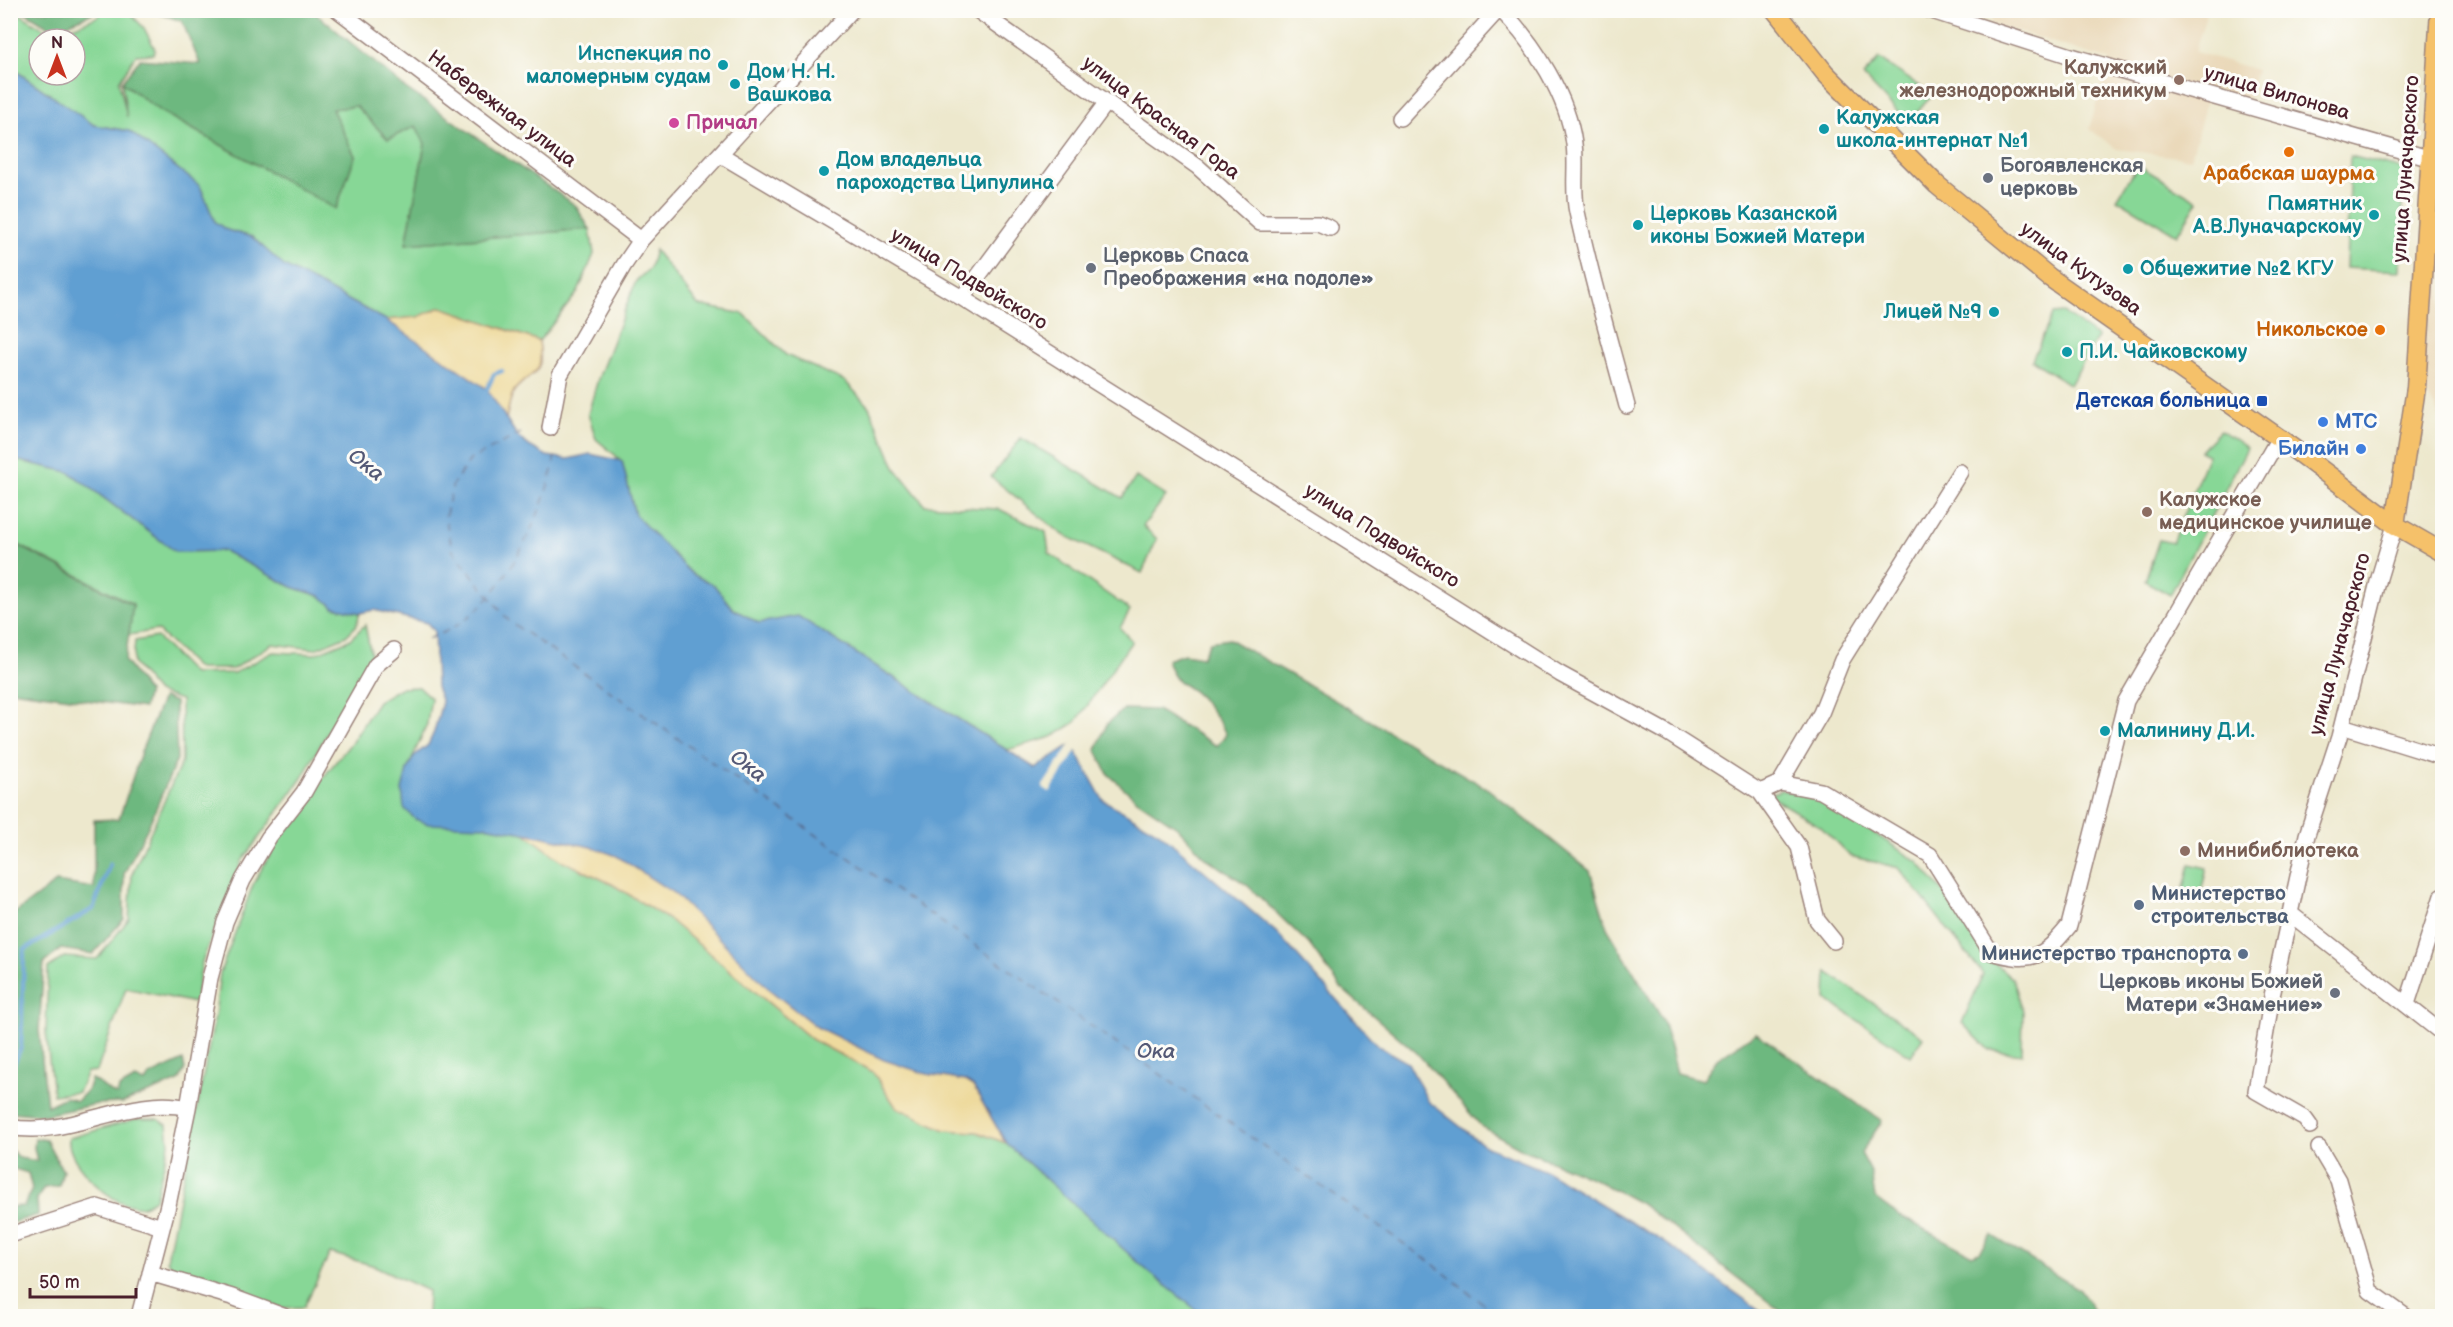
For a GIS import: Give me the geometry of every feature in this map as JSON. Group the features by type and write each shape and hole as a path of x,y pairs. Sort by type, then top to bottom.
{"main road":[{"name":"улица Кутузова","path":"1775,10 1825,73 1937,185 2049,277 2279,438 2396,525 2442,552"},
{"name":"улица Луначарского","path":"2396,525 2416,388 2436,159 2440,10"}],"street":[{"name":"Набережная улица","path":"338,10 641,240"},
{"path":"550,428 552,402 560,375 641,240 852,10"},
{"name":"улица Красная Гора","path":"977,10 1198,167 1260,223 1318,223 1330,228"},
{"path":"1400,118 1500,10 1515,24 1561,93 1569,117 1575,145 1576,209 1627,406"},
{"name":"улица Вилонова","path":"1929,10 2071,56 2436,159"},
{"path":"962,298 1107,102"},
{"name":"улица Подвойского","path":"721,155 962,298 1560,674 1666,732 1760,792"},
{"path":"1834,941 1817,920 1799,847 1760,792 1780,783 1821,791 1930,855 1991,952 2013,958 2033,958 2054,945 2069,926 2126,701 2279,438"},
{"path":"1780,783 1821,713 1842,660 1960,472"},
{"name":"улица Луначарского","path":"2310,1126 2305,1119 2256,1091 2272,996 2292,915 2307,835 2342,726 2379,578 2396,525"},
{"path":"139,1317 162,1227 188,1108 210,978 225,922 243,880 269,837 304,792 376,665 394,650"},
{"path":"2342,726 2442,758"},
{"path":"2407,1004 2442,896"},
{"path":"2292,915 2442,1033"},
{"path":"10,1127 30,1128 97,1119 151,1106 173,1104 188,1108"},
{"path":"2319,1148 2338,1180 2370,1291 2405,1317"},
{"path":"10,1235 97,1207 162,1227"},
{"path":"150,1273 232,1297 283,1317"}],"shaded area":[{"name":"Калужский железнодорожный техникум","path":"1995,11 2207,11 2195,52 2257,70 2248,99 2209,90 2191,159 2117,149 2089,129 2109,60 1991,23"},
{"path":"2442,174 2442,421 2422,385 2437,183"}],"green space":[{"path":"11,11 15,11 41,27 27,27 27,78 11,67"},
{"path":"23,11 93,11 61,27 49,27"},
{"path":"100,11 128,11 144,28 155,49 153,54 136,55 119,82 127,117 122,82 160,111 336,209 355,156 332,109 356,106 388,139 416,126 425,144 406,244 590,229 594,254 578,292 539,341 441,307 419,317 386,320 284,266 252,237 227,230 215,222 200,186 129,131 94,125 40,87 87,87 87,27 73,27 99,16"},
{"path":"150,11 313,11 404,87 575,205 590,229 406,244 425,144 416,126 388,139 356,106 332,109 355,156 336,209 160,111 122,82 140,59 200,64 182,21"},
{"path":"1879,59 1933,95 1907,122 1863,76"},
{"path":"2350,156 2403,169 2400,271 2346,268"},
{"path":"2138,165 2198,201 2177,235 2117,199"},
{"path":"655,250 698,305 744,314 786,355 845,381 869,407 896,469 925,505 999,509 1046,532 1049,553 1130,610 1120,628 1132,641 1076,722 1052,737 1007,750 798,616 759,623 733,609 714,585 692,574 635,515 622,461 596,439 588,414 598,379 636,281 650,268"},
{"path":"2064,313 2098,337 2070,385 2032,360 2053,314"},
{"path":"2221,430 2247,448 2170,595 2145,581 2159,540 2172,543 2208,455 2200,451"},
{"path":"1021,438 1122,498 1136,477 1166,496 1143,526 1157,539 1142,573 1062,534 991,477"},
{"path":"10,459 69,472 176,552 224,551 292,587 320,596 334,607 360,613 356,626 346,636 315,649 272,644 233,669 198,669 157,630 129,635 133,604 11,541"},
{"path":"12,542 133,605 125,661 148,692 144,708 11,690"},
{"path":"365,625 371,654 302,778 242,861 202,962 195,1003 126,988 97,1071 87,1072 78,1092 53,1095 46,1032 48,968 64,957 97,959 129,919 132,874 182,761 181,700 157,692 133,663 135,641 157,637 193,674 234,673 273,652 315,654 349,640"},
{"path":"1229,639 1488,789 1590,871 1607,928 1663,1020 1677,1073 1703,1080 1717,1059 1756,1033 1882,1121 1861,1153 1871,1172 1875,1198 1898,1215 1972,1255 1979,1252 1991,1235 2080,1290 2098,1316 1787,1316 1643,1205 1596,1180 1522,1149 1482,1127 1417,1053 1341,988 1309,944 1247,885 1206,858 1177,827 1137,800 1108,774 1096,750 1107,724 1124,709 1157,710 1217,746 1226,734 1224,729 1201,698 1174,676 1167,660 1184,654 1202,657 1210,642"},
{"path":"419,687 431,698 427,724 407,770 484,826 525,833 561,860 612,884 671,921 813,1040 873,1072 896,1107 945,1130 977,1132 1006,1143 1150,1273 1204,1316 427,1316 428,1291 375,1266 330,1253 304,1307 282,1308 179,1276 167,1260 215,1016 220,973 254,882 294,813 352,742 378,701 400,688"},
{"path":"163,697 175,702 177,759 148,827 124,874 124,919 93,954 61,949 44,963 39,1030 47,1106 65,1097 77,1101 87,1091 91,1079 117,1095 119,1088 135,1079 145,1082 149,1076 183,1060 185,1069 179,1081 123,1103 97,1104 45,1115 11,1112 11,916 56,882 94,888 94,820 119,819 141,752"},
{"path":"1780,790 1818,796 1918,862 1945,894 1986,955 2013,979 2023,1011 2022,1054 1989,1050 1962,1023 1983,974 1899,868 1850,856 1821,827 1768,795"},
{"path":"2190,864 2207,868 2199,900 2182,896"},
{"path":"1827,972 1923,1037 1911,1056 1826,999"},
{"path":"136,1119 158,1119 167,1125 169,1144 155,1199 142,1207 123,1203 96,1185 73,1156 69,1138"},
{"path":"35,1138 46,1140 63,1171 59,1186 44,1188 37,1199 38,1215 11,1223 11,1207 24,1206 32,1189 28,1173 11,1168 11,1150 20,1158 37,1161 34,1148"}],"sand":[{"path":"441,307 539,341 538,368 514,391 506,419 487,389 386,320 418,317"},
{"path":"525,833 592,847 617,856 755,943 770,990 817,1027 927,1074 965,1081 973,1086 1006,1143 977,1132 945,1130 896,1107 873,1072 813,1040 671,921 612,884 561,860"}],"water":[{"name":"Ока","path":"10,67 27,79 27,87 39,87 94,125 129,131 200,186 215,222 227,230 252,237 284,266 386,320 487,389 518,437 529,446 547,456 568,459 590,454 622,461 635,515 692,574 714,585 733,609 759,623 798,616 1035,768 1072,744 1103,800 1160,833 1277,933 1378,1046 1408,1063 1428,1101 1485,1146 1546,1171 1664,1242 1768,1316 1204,1316 1150,1273 1006,1143 973,1086 965,1081 927,1074 884,1060 817,1027 770,990 675,894 617,856 592,847 525,833 484,826 428,824 415,819 404,808 402,790 407,770 414,756 428,745 434,732 442,702 436,687 434,631 427,623 374,610 360,613 334,607 320,596 292,587 224,551 176,552 69,472 11,459"}],"pier":[{"path":"1073,741 1078,748 1050,792 1042,787"}],"waterway":[{"path":"487,389 494,374 502,371"},
{"path":"10,1072 21,1047 24,950 93,909 110,864"}],"ferry route":[{"path":"521,433 470,460 453,484 445,518 453,551 509,621 1433,1264 1499,1316"},
{"path":"428,639 454,627 475,612 507,573 533,525 543,500 555,455"}],"place":[{"name":"Инспекция по маломерным судам","path":"723,65"},
{"name":"Калужский железнодорожный техникум","path":"2179,80"},
{"name":"Дом Н. Н. Вашкова","path":"735,84"},
{"name":"Причал","path":"674,123"},
{"name":"Калужская школа-интернат №1","path":"1824,129"},
{"name":"Арабская шаурма","path":"2289,152"},
{"name":"Дом владельца пароходства Ципулина","path":"824,171"},
{"name":"Богоявленская церковь","path":"1988,178"},
{"name":"Памятник А.В.Луначарскому","path":"2374,215"},
{"name":"Церковь Казанской иконы Божией Матери","path":"1638,225"},
{"name":"Церковь Спаса Преображения «на подоле»","path":"1091,268"},
{"name":"Общежитие №2 КГУ","path":"2128,269"},
{"name":"Лицей №9","path":"1994,312"},
{"name":"Никольское","path":"2380,330"},
{"name":"П.И. Чайковскому","path":"2067,352"},
{"name":"Детская больница","path":"2262,401"},
{"name":"МТС","path":"2323,422"},
{"name":"Билайн","path":"2361,449"},
{"name":"Калужское медицинское училище","path":"2147,512"},
{"name":"Малинину Д.И.","path":"2105,731"},
{"name":"Минибиблиотека","path":"2185,851"},
{"name":"Министерство строительства","path":"2139,905"},
{"name":"Министерство транспорта","path":"2243,954"},
{"name":"Церковь иконы Божией Матери «Знамение»","path":"2335,993"}]}
